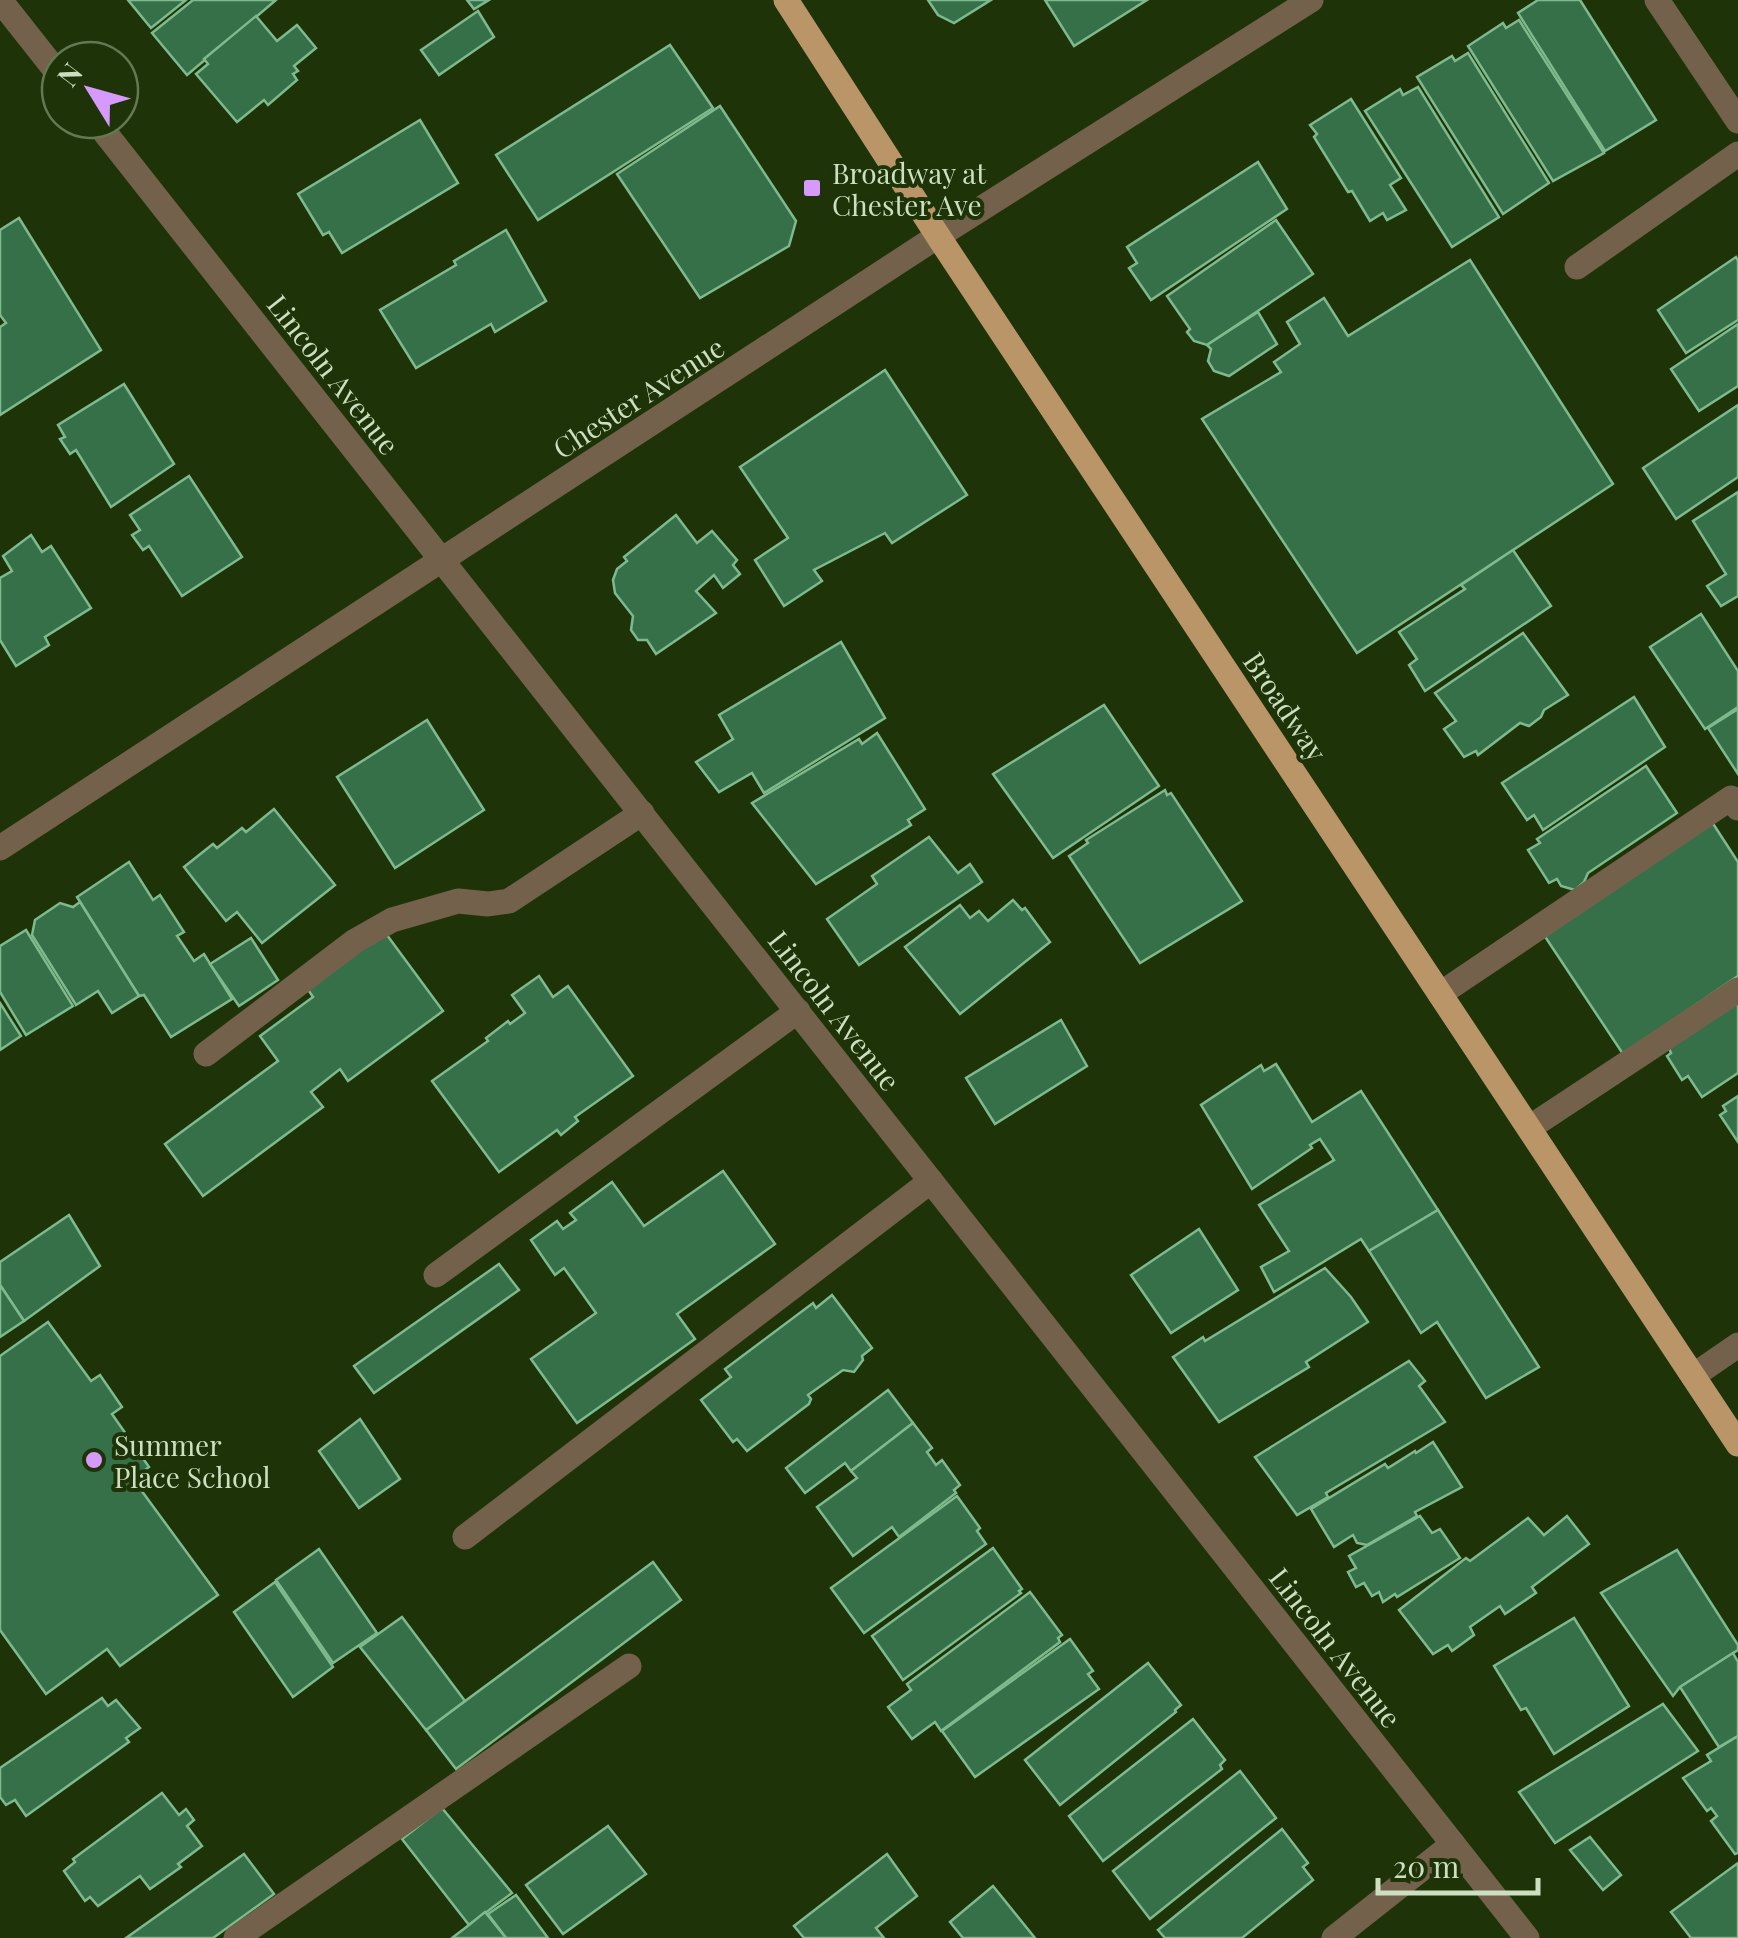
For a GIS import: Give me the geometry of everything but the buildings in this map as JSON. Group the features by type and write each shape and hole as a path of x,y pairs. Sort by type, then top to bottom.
{"main road":[{"name":"Broadway","path":"786,0 1738,1444"}],"street":[{"path":"0,0 40,51"},
{"name":"Chester Avenue","path":"0,848 938,236 1311,0"},
{"path":"1657,0 1738,121"},
{"name":"Lincoln Avenue","path":"111,140 1527,1938"},
{"path":"1577,267 1738,154"},
{"path":"1440,994 1731,798 1738,808"},
{"path":"206,1054 356,941 392,920 458,901 509,901 642,813"},
{"path":"1529,1128 1738,990"},
{"path":"436,1275 798,1011"},
{"path":"465,1537 931,1181"},
{"path":"1693,1376 1738,1345"},
{"path":"236,1938 628,1666"},
{"path":"1334,1938 1453,1844"}],"place":[{"name":"Broadway at Chester Ave","path":"812,188"},
{"name":"Summer Place School","path":"94,1460"}]}
